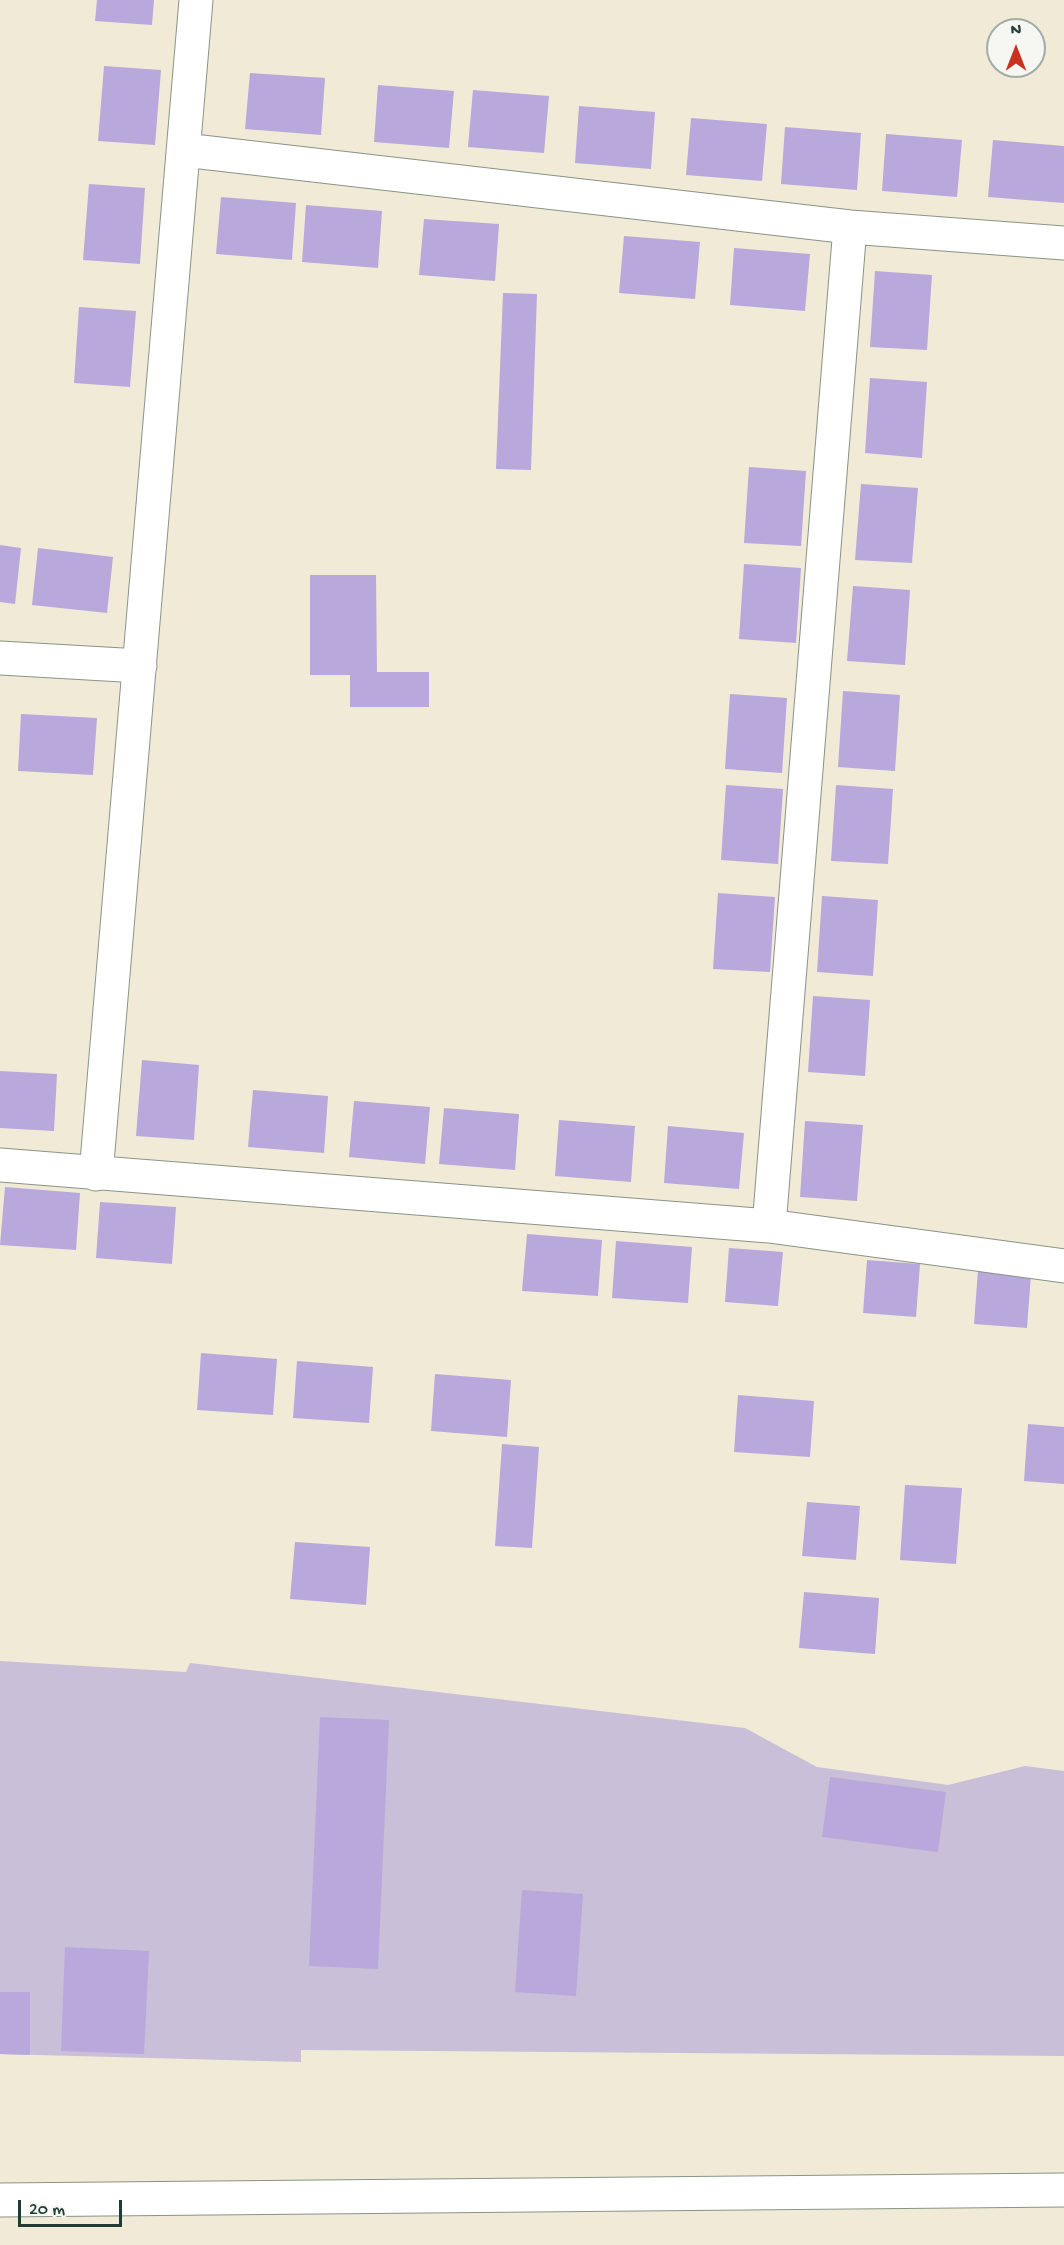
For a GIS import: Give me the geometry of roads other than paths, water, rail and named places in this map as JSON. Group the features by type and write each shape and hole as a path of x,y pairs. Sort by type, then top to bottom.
{"street":[{"path":"96,1174 196,0"},
{"path":"184,150 850,227 1064,243"},
{"path":"769,1226 850,227"},
{"path":"0,658 140,666"},
{"path":"0,1165 769,1226 1064,1266"},
{"path":"0,2200 1064,2190"}]}
